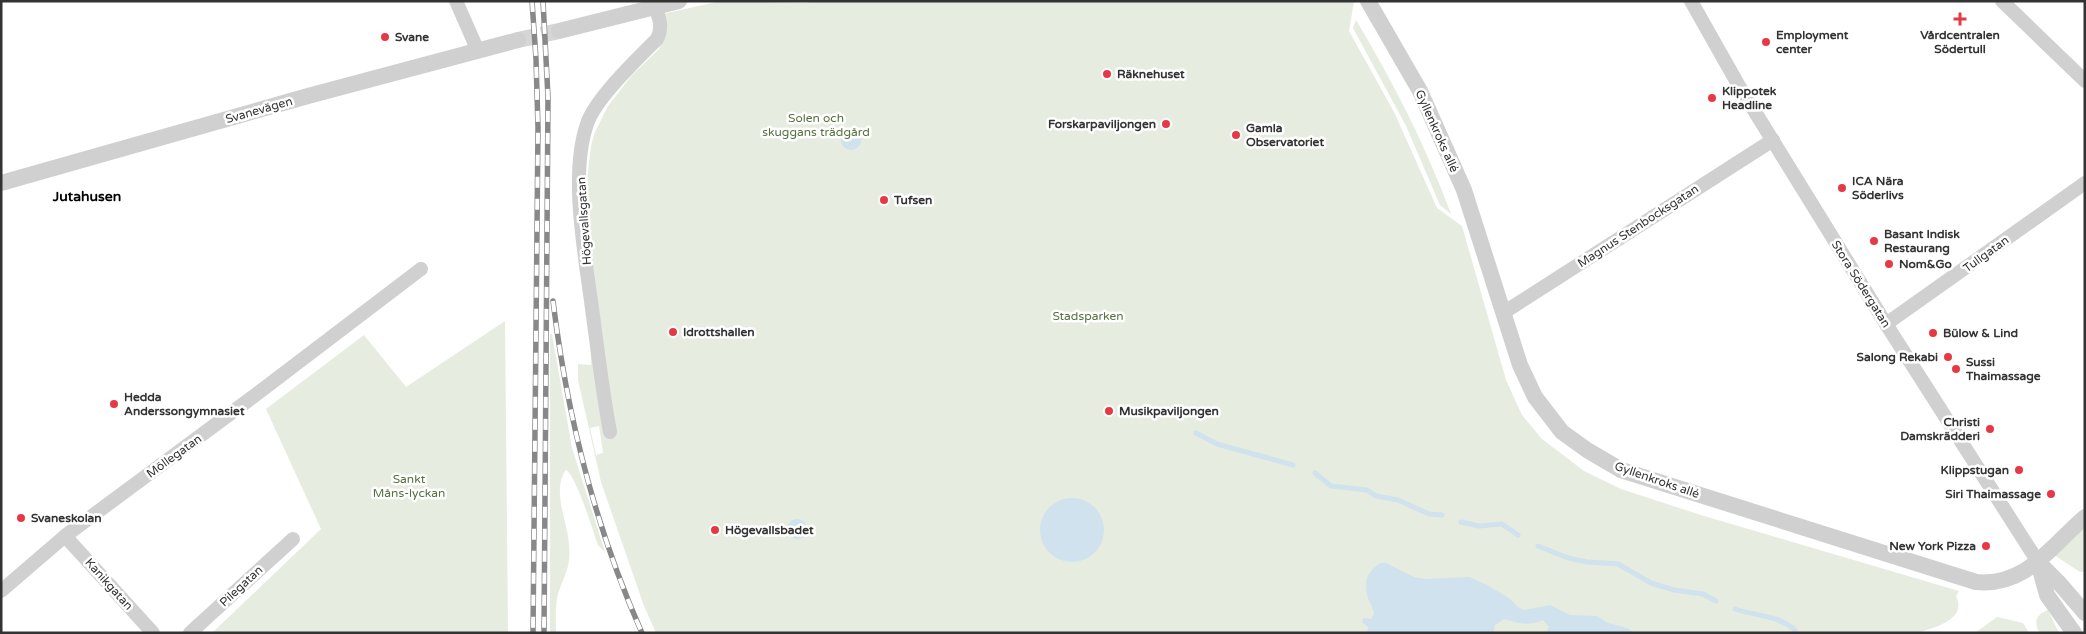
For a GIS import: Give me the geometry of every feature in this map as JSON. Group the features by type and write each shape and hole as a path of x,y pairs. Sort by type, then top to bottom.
{"street":[{"path":"456,1 478,51"},
{"path":"559,31 654,4 679,1"},
{"name":"Gyllenkroks allé","path":"1368,1 1420,91 1464,190 1520,365 1535,397 1562,432 1621,470 1965,580 1986,583 2002,582 2015,577 2038,562 2085,517"},
{"name":"Stora Södergatan","path":"1691,1 1773,140 1886,324 2038,562"},
{"path":"2002,1 2085,81"},
{"name":"Högevallsgatan","path":"610,432 583,239 580,184 581,159 585,129 592,114 660,33 661,27 654,4"},
{"name":"Svanevägen","path":"1,183 299,98 518,40"},
{"name":"Magnus Stenbocksgatan","path":"1503,313 1773,140"},
{"name":"Tullgatan","path":"1886,324 2085,182"},
{"name":"Möllegatan","path":"1,591 65,536 421,269"},
{"name":"Kanikgatan","path":"65,536 153,633"},
{"name":"Pilegatan","path":"190,633 293,539"},
{"path":"2038,562 2085,613"},
{"path":"2038,562 2047,595 2074,633"}],"green space":[{"name":"Stadsparken","path":"721,1 806,3 816,1 1354,1 1349,31 1394,112 1437,208 1462,226 1506,380 1522,415 1542,439 1584,471 1621,489 1704,516 1959,591 1956,596 1957,611 1947,622 1917,633 656,633 644,606 601,482 578,380 578,364 591,365 587,180 591,146 595,132 608,106 632,75 659,49 662,37 662,14","holes":["599,426 603,453 596,455 590,428"]},
{"path":"1356,20 1408,115 1431,164 1451,214 1440,205 1406,126 1353,28"},
{"name":"Sankt Måns-lyckan","path":"505,321 508,633 212,633 321,529 266,409 364,335 406,387"},
{"path":"550,334 552,334 572,448 605,552 598,545 575,482 566,470 562,478 560,496 568,536 569,559 557,599 556,633 550,633"},
{"path":"2085,517 2085,571 2080,572 2048,551"},
{"path":"2048,610 2059,633 2040,633 2038,629 2036,622 2038,616"},
{"path":"1997,617 2023,623 2029,633 1975,633"}],"water":[{"path":"851,130 858,133 861,140 858,147 851,150 844,147 841,140 844,133"},
{"path":"1072,498 1090,503 1095,507 1099,512 1104,530 1099,548 1095,553 1090,557 1072,562 1054,557 1049,553 1045,548 1040,530 1045,512 1049,507 1054,503"},
{"path":"797,519 804,522 807,529 804,536 797,539 790,536 787,529 790,522"},
{"path":"1381,563 1386,563 1414,577 1425,579 1469,577 1509,598 1524,610 1550,605 1570,615 1597,616 1608,623 1627,628 1635,633 1546,633 1549,627 1543,620 1528,624 1504,619 1495,625 1493,633 1367,633 1368,627 1362,622 1363,618 1371,619 1374,614 1366,589 1367,580 1370,572"}],"waterway":[{"path":"1196,433 1217,444 1293,465"},
{"path":"1315,473 1331,486 1367,490 1376,496 1398,500 1429,514 1442,515"},
{"path":"1461,522 1479,526 1502,524 1518,535"},
{"path":"1538,546 1568,558 1587,562 1618,564 1651,583 1674,590 1703,594 1716,601"},
{"path":"1735,609 1781,621 1795,630"}],"tunnel":[{"path":"518,40 559,31"}],"railway":[{"path":"532,1 538,128 533,633"},
{"path":"543,1 548,97 544,633"},
{"path":"553,301 566,386 585,470 610,553 642,633"}],"place":[{"name":"Vårdcentralen Södertull","path":"1960,19"},
{"name":"Svane","path":"385,37"},
{"name":"Employment center","path":"1766,42"},
{"name":"Räknehuset","path":"1107,74"},
{"name":"Klippotek Headline","path":"1712,98"},
{"name":"Forskarpaviljongen","path":"1166,124"},
{"name":"Gamla Observatoriet","path":"1236,135"},
{"name":"ICA Nära Söderlivs","path":"1842,188"},
{"name":"Tufsen","path":"884,200"},
{"name":"Basant Indisk Restaurang","path":"1874,241"},
{"name":"Nom&Go","path":"1889,264"},
{"name":"Idrottshallen","path":"673,332"},
{"name":"Bülow & Lind","path":"1933,333"},
{"name":"Salong Rekabi","path":"1948,357"},
{"name":"Sussi Thaimassage","path":"1956,369"},
{"name":"Hedda Anderssongymnasiet","path":"114,404"},
{"name":"Musikpaviljongen","path":"1109,411"},
{"name":"Christi Damskrädderi","path":"1990,429"},
{"name":"Klippstugan","path":"2019,470"},
{"name":"Siri Thaimassage","path":"2051,494"},
{"name":"Svaneskolan","path":"21,518"},
{"name":"Högevallsbadet","path":"715,530"},
{"name":"New York Pizza","path":"1986,546"}],"district":[{"name":"Jutahusen","path":"87,196"}],"park label":[{"name":"Solen och skuggans trädgård","path":"816,125"}]}
